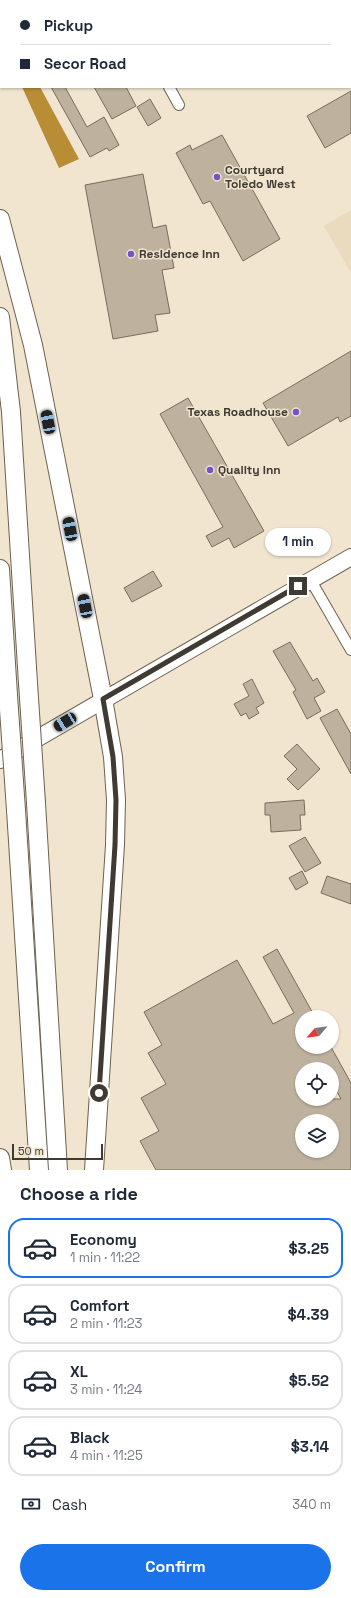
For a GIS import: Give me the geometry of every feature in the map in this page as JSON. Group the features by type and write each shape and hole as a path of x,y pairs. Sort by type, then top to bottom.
{"highway":[{"path":"0,219 33,345 103,699 113,757 116,807 94,1170"},
{"path":"0,317 11,412 58,1170"},
{"path":"0,569 39,1170"},
{"path":"0,1158 2,1170"}],"main road":[{"path":"0,760 351,556"}],"street":[{"path":"170,88 179,105"},
{"path":"310,579 351,650"}],"shaded area":[{"path":"22,88 41,88 79,159 59,168"},
{"path":"351,210 351,273 324,226"}],"building":[{"path":"52,88 66,88 87,127 104,117 119,145 109,151 107,148 90,157"},
{"path":"95,88 127,88 136,106 112,119"},
{"path":"351,91 351,133 325,148 307,116"},
{"path":"150,99 161,118 148,126 137,107"},
{"name":"Courtyard Toledo West","path":"222,135 280,239 243,261 210,201 203,204 176,153 190,145 192,150"},
{"path":"143,174 153,228 166,225 174,268 162,270 170,313 155,315 158,331 113,339 85,185"},
{"path":"351,351 351,416 340,422 338,417 288,446 263,403"},
{"name":"Quality Inn","path":"188,398 264,531 234,548 229,538 212,547 206,536 223,527 160,414"},
{"path":"153,571 162,586 132,602 124,588"},
{"path":"290,642 313,681 317,678 325,692 314,698 321,711 307,719 293,692 296,690 273,651"},
{"path":"252,679 264,703 256,708 259,713 249,719 246,713 241,716 234,704 249,696 243,684"},
{"path":"337,709 351,734 351,774 320,718"},
{"path":"297,744 320,769 298,790 287,779 297,769 284,756"},
{"path":"304,800 305,815 300,815 301,830 271,832 270,815 265,815 265,803"},
{"path":"305,837 321,863 305,872 289,846"},
{"path":"302,871 308,883 296,890 289,878"},
{"path":"327,876 351,884 351,904 321,893"},
{"path":"277,949 311,1010 295,1010 295,1054 335,1054 351,1083 351,1170 156,1170 140,1141 159,1131 141,1098 166,1084 148,1053 162,1045 144,1012 237,960 273,1024 294,1013 263,957"}],"place":[{"name":"Courtyard Toledo West","path":"217,177"},
{"name":"Residence Inn","path":"131,254"},
{"name":"Texas Roadhouse","path":"296,412"},
{"name":"Quality Inn","path":"210,470"}],"route":[{"path":"99,1093 115,845 116,800 113,757 103,699 298,586"}]}
